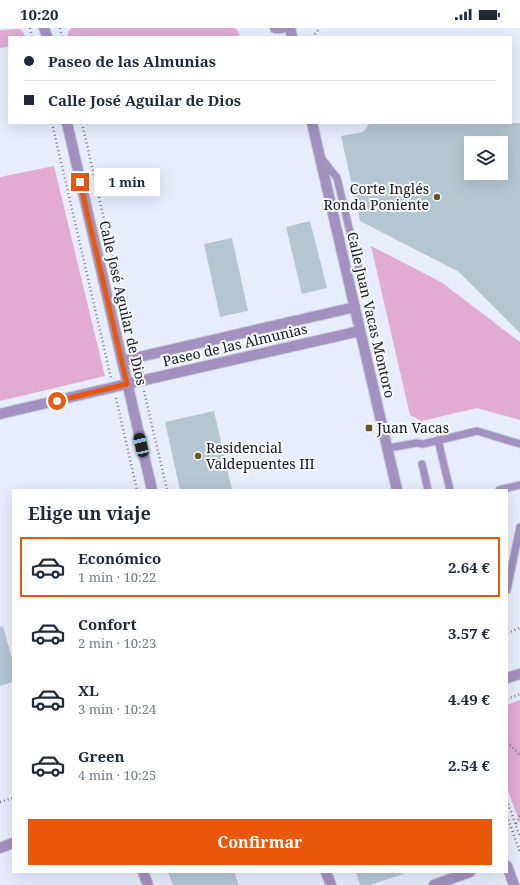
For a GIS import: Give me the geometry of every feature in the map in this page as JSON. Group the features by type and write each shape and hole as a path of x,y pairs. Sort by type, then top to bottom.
{"street":[{"path":"275,28 282,28"},
{"name":"Calle José Aguilar de Dios","path":"67,124 152,489"},
{"name":"Calle Juan Vacas Montoro","path":"312,124 397,489"},
{"name":"Paseo de las Almunias","path":"122,361 355,307"},
{"name":"Paseo de las Almunias","path":"0,414 360,331"},
{"path":"508,678 520,674"},
{"path":"0,848 12,843"},
{"path":"508,869 514,885"},
{"path":"143,873 148,885"},
{"path":"326,873 330,885"},
{"path":"434,885 467,873"}],"lane":[{"path":"321,158 337,178 363,286"},
{"path":"388,448 438,440 477,431 520,444"},
{"path":"438,440 450,489"},
{"path":"422,464 428,489"},
{"path":"503,489 520,485"},
{"path":"508,585 520,527"}],"path":[{"path":"313,36 320,28"},
{"path":"52,124 137,489"},
{"path":"82,124 136,358"},
{"path":"141,381 167,489"},
{"path":"508,633 520,628"},
{"path":"508,699 520,694"},
{"path":"508,743 520,755"},
{"path":"0,802 12,798"},
{"path":"508,803 520,837"},
{"path":"516,825 520,814"},
{"path":"508,819 520,852"}],"shaded area":[{"path":"72,28 235,28 240,34 238,36 67,36 69,30"},
{"path":"19,29 25,36 8,36 8,47 0,48 0,30"},
{"path":"54,166 105,376 0,401 0,177"},
{"path":"371,246 441,282 520,342 520,420 477,408 422,421 410,415"},
{"path":"520,700 520,823 508,791 508,705"}],"building":[{"name":"Corte Inglés Ronda Poniente","path":"520,123 520,333 459,272 360,221 341,136 363,132 369,124"},
{"path":"310,221 327,288 302,294 286,227"},
{"path":"232,238 248,311 220,317 204,244"},
{"name":"Residencial Valdepuentes III","path":"214,411 232,489 180,489 165,422"},
{"path":"3,626 12,658 12,682 0,686 0,627"},
{"path":"168,873 234,873 239,885 173,885"},
{"path":"356,873 403,873 370,885 360,885"}],"place":[{"name":"Corte Inglés Ronda Poniente","path":"437,197"},
{"name":"Juan Vacas","path":"369,428"},
{"name":"Residencial Valdepuentes III","path":"198,456"}],"route":[{"path":"57,401 127,384 80,182"}]}
